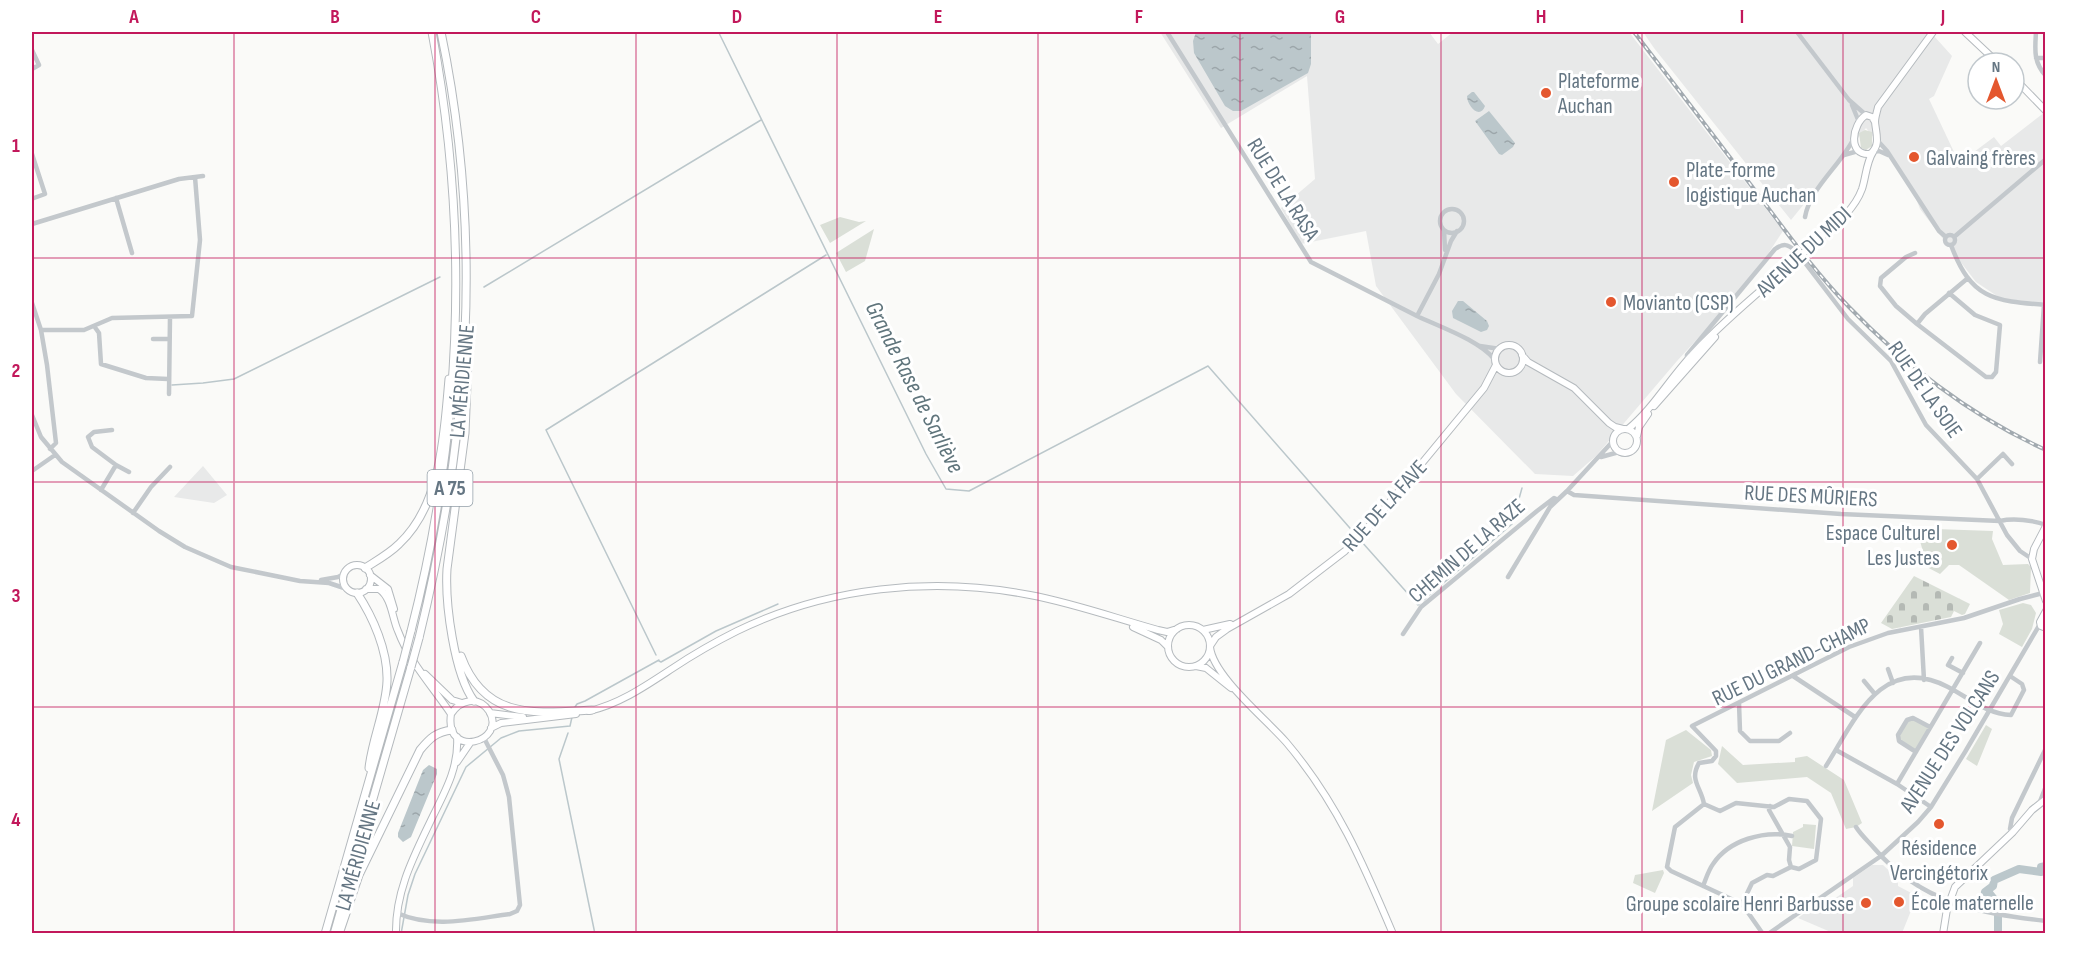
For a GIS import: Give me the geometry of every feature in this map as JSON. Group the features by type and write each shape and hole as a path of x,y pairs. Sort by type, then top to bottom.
{"highway":[{"name":"LA MÉRIDIENNE","path":"325,933 411,632 433,537 446,455 456,341 457,266 454,197 443,98 432,32"},
{"name":"LA MÉRIDIENNE","path":"334,933 419,638 448,504 456,447 466,335 467,265 464,200 453,98 441,32"},
{"path":"466,335 468,363 465,433 447,569 447,608 464,682 474,701"},
{"path":"364,568 387,554 409,533 421,515 431,491 440,451 456,341"},
{"path":"357,593 381,645 387,680 370,759 367,788"},
{"path":"447,608 456,642 469,673 488,696 521,711 592,710"},
{"path":"339,933 359,875 420,750 432,737 440,732 452,730"}],"main road":[{"path":"1865,175 1864,161 1855,145 1859,122 1878,107 1933,32"},
{"path":"1965,32 1985,51"},
{"path":"2026,91 2046,112"},
{"path":"1877,140 1875,122 1878,107"},
{"path":"1866,115 1872,117 1875,122"},
{"name":"AVENUE DU MIDI","path":"1625,429 1648,409 1703,343 1852,207 1862,188 1877,140"},
{"path":"1859,152 1865,154 1873,152"},
{"name":"AVENUE DU MIDI","path":"1637,436 1639,427 1666,393 1729,321"},
{"path":"1547,373 1526,368 1504,373 1495,362 1500,349 1512,346 1516,348 1528,362 1574,388 1609,423 1637,436 1637,444 1633,450 1627,453 1619,452 1595,411"},
{"path":"1519,369 1522,355"},
{"name":"RUE DE LA FAVE","path":"1484,388 1495,362"},
{"name":"RUE DE LA FAVE","path":"1210,646 1216,637 1227,629 1289,594 1326,567 1363,533 1484,388 1504,373"},
{"path":"1613,440 1616,432 1625,429"},
{"path":"2045,527 2034,549 2032,559 2046,601"},
{"path":"2036,570 2045,527"},
{"path":"451,714 427,683 401,638 383,592 375,588 357,593 347,589 343,580 344,574 352,567 364,568 388,589 402,636 428,678 452,700 462,703"},
{"path":"366,590 370,583 370,575"},
{"path":"491,728 490,713 483,705 474,701 462,703 451,714 452,730 457,737 470,742 484,738 491,728 501,723 592,710 629,695 738,630 792,609 848,594 910,586 972,587 1032,595 1167,632 1190,625 1203,630 1209,640 1211,655 1220,670 1243,698 1285,741 1315,778 1357,849 1393,933"},
{"name":"RUE DE LA FAVE","path":"1203,630 1226,626 1269,606"},
{"path":"1108,616 1161,640 1168,647 1172,659 1177,663 1183,666 1206,668 1243,698"},
{"path":"1168,647 1172,634 1177,629"},
{"path":"1196,666 1206,659 1210,646"},
{"path":"490,713 533,718"},
{"path":"396,933 402,915 405,877 447,789 455,765 457,737"},
{"path":"455,765 470,742"},
{"path":"1943,933 1949,901 1961,879 2013,832 2038,804 2046,800"}],"street":[{"path":"1797,32 1850,100 1866,115"},
{"path":"2036,32 2036,58 2039,68 2046,76"},
{"name":"RUE DE LA RASA","path":"1168,33 1311,262 1417,316"},
{"path":"32,50 39,65 32,69"},
{"path":"2036,58 2046,58"},
{"path":"1850,100 1859,122"},
{"name":"AVENUE DU MIDI","path":"1805,217 1807,205 1844,155 1855,136"},
{"path":"1877,140 1939,231 1947,237 1954,237 2046,159"},
{"path":"1873,152 1879,151 1888,155"},
{"path":"1844,155 1859,152"},
{"path":"32,154 45,194 34,198"},
{"path":"32,224 179,179 203,176"},
{"path":"40,330 84,330 112,318 192,316 200,240 195,177"},
{"path":"116,198 132,254"},
{"path":"1445,256 1441,216 1446,210 1453,209 1463,217 1462,225 1457,231 1439,274 1417,316 1478,346 1490,354 1495,362"},
{"path":"1444,230 1457,231"},
{"path":"1947,237 1946,242 1951,245 1968,278 1987,296 1997,300 2045,305 2040,362"},
{"path":"1951,245 1955,243 1954,237"},
{"name":"RUE DE LA SOIE","path":"1687,360 1687,355 1775,249 1783,244 1788,245 1796,251 1848,319 1891,361 1926,425 1977,479 2020,551 2032,559"},
{"path":"1915,253 1906,257 1881,278 1880,286 1896,306 1917,324 1986,377 1992,377 1996,372 2000,325 1975,315 1949,293"},
{"path":"1917,324 1925,314 1968,278"},
{"path":"32,303 40,330 56,431 56,443 50,449"},
{"path":"169,394 170,316"},
{"path":"94,326 99,333 101,364 146,378 168,380"},
{"path":"153,339 168,339"},
{"path":"1478,346 1500,349"},
{"path":"1666,393 1687,364 1687,360"},
{"path":"32,415 41,437 69,468 171,539 218,563 244,571 300,581 329,579 344,574"},
{"path":"112,430 94,432 89,435 88,441 92,447 129,472"},
{"path":"1567,491 1613,440"},
{"path":"1596,460 1609,453 1619,452"},
{"path":"1977,479 2003,454 2012,464"},
{"path":"32,471 55,455"},
{"path":"101,490 116,465"},
{"path":"133,513 170,467"},
{"name":"RUE DES MÛRIERS","path":"1567,491 1574,495 1841,514 2036,522 2045,527"},
{"name":"CHEMIN DE LA RAZE","path":"1403,634 1421,607 1537,511 1567,491"},
{"path":"1508,577 1540,521 1556,499"},
{"path":"312,581 338,585 347,589"},
{"name":"RUE DU GRAND-CHAMP","path":"1704,804 1695,773 1700,763 1714,759 1716,751 1692,726 1849,647 1888,633 1964,618 2043,593"},
{"name":"AVENUE DES VOLCANS","path":"1768,933 1881,856 1931,807 2044,621"},
{"path":"1921,627 1924,680"},
{"path":"1897,784 1980,643"},
{"path":"1952,658 1948,664 1963,673"},
{"path":"1888,669 1893,683"},
{"path":"1793,676 1855,717"},
{"path":"1826,766 1855,717 1874,693 1893,683 1924,680 1953,690 1989,711 2008,715 2012,714 2024,690 2022,684 2010,676"},
{"path":"1864,681 1874,693"},
{"path":"1739,703 1740,731 1750,741 1779,741 1790,733"},
{"path":"1916,752 1899,741 1898,735 1907,720 1913,718 1930,727"},
{"path":"402,915 425,921 444,922 510,914 520,905 509,797 503,775 484,738"},
{"path":"2013,832 2010,829 2012,818 2046,748"},
{"path":"1836,750 1897,784 1931,807"},
{"path":"2038,804 2046,786"},
{"path":"1742,904 1752,883 1791,867 1799,869 1817,858 1821,819 1807,801 1789,799 1774,807 1736,803 1720,811 1704,804 1675,828 1667,867 1671,871 1742,904 1763,933"},
{"path":"1770,806 1790,847 1791,867"},
{"path":"1856,827 1905,879 1949,901 1968,908 2006,916 2046,921"},
{"path":"1703,886 1712,866 1722,852 1747,838 1782,834 1792,836"}],"shaded area":[{"path":"1160,32 1429,32 1438,44 1453,32 1629,32 1783,231 1760,266 1723,311 1596,456 1573,476 1535,474 1456,394 1376,286 1366,231 1301,244 1281,208 1315,179 1307,76 1221,128"},
{"path":"1643,32 1934,32 1934,36 1952,56 1934,96 1929,99 1954,152 1962,161 1994,137 2001,146 2045,112 2045,304 2006,302 1976,282 1920,209 1910,183 1866,128 1791,220"},
{"path":"203,466 227,495 214,503 174,497"},
{"name":"Groupe scolaire Henri Barbusse","path":"1872,865 1883,865 1898,879 1898,886 1917,896 1902,933 1833,933 1798,918 1825,898 1834,899 1853,886 1853,878"}],"green space":[{"path":"1865,130 1872,132 1872,146 1866,150 1861,148 1859,133"},
{"path":"840,217 859,222 866,221 830,243 820,225"},
{"path":"874,229 865,261 846,272 836,253"},
{"path":"1917,530 1993,531 1992,539 2003,565 2028,564 2031,567 2030,593 2009,600 1959,565 1949,565 1940,574 1921,564 1925,559"},
{"path":"1914,576 1970,604 1965,614 1954,611 1951,617 1892,629 1881,623"},
{"path":"2023,603 2031,605 2036,613 2032,629 2022,647 1999,634 2003,624 1999,610"},
{"path":"1913,718 1930,727 1916,752 1899,741 1898,735 1907,720"},
{"path":"1986,725 1992,729 1977,766 1966,759"},
{"path":"1686,730 1711,750 1712,756 1694,762 1691,775 1693,783 1652,811 1666,740"},
{"path":"1722,746 1743,765 1795,762 1795,758 1807,756 1844,780 1862,823 1846,829 1831,793 1807,777 1737,783 1718,764"},
{"path":"1803,824 1816,825 1814,849 1792,846 1793,832 1803,827"},
{"path":"1663,870 1664,873 1655,893 1633,883 1635,875"}],"water":[{"path":"1196,32 1311,32 1311,64 1308,73 1241,111 1233,111 1225,106 1194,53 1193,41"},
{"path":"1472,92 1485,106 1480,112 1474,110 1469,104 1467,96"},
{"path":"1489,111 1515,143 1502,155 1475,121"},
{"path":"1458,301 1463,301 1487,321 1489,326 1487,330 1481,332 1453,318 1452,311"},
{"path":"429,765 437,769 437,774 411,837 403,842 398,837 398,833 423,770"}],"waterway":[{"name":"Grande Rase de Sarliève","path":"719,33 926,454 946,489 969,491 1208,366 1356,535"},
{"path":"484,287 761,120"},
{"path":"656,655 546,430 826,255"},
{"path":"172,385 234,379 440,277"},
{"name":"Grande Rase de Sarliève","path":"1361,541 1418,605 1512,524 1522,488"},
{"path":"659,661 661,662 716,631 778,604"},
{"path":"575,707 659,660"},
{"path":"401,934 408,895 415,874 466,767 501,738 519,731 570,726 572,717"},
{"path":"568,733 559,759 595,934"},
{"path":"1998,934 1998,904 1990,894 1985,892 1993,886 1994,880 2019,869 2041,872 2041,867 2046,866"}],"railway":[{"path":"1634,32 1795,243 1849,307 1893,349 1940,388 1991,421 2046,450"}],"place":[{"name":"Plateforme Auchan","path":"1546,93"},
{"name":"Galvaing frères","path":"1914,157"},
{"name":"Plate-forme logistique Auchan","path":"1674,182"},
{"name":"Movianto (CSP)","path":"1611,302"},
{"name":"Espace Culturel Les Justes","path":"1952,545"},
{"name":"Résidence Vercingétorix","path":"1939,824"},
{"name":"École maternelle","path":"1899,902"},
{"name":"Groupe scolaire Henri Barbusse","path":"1866,903"}]}
